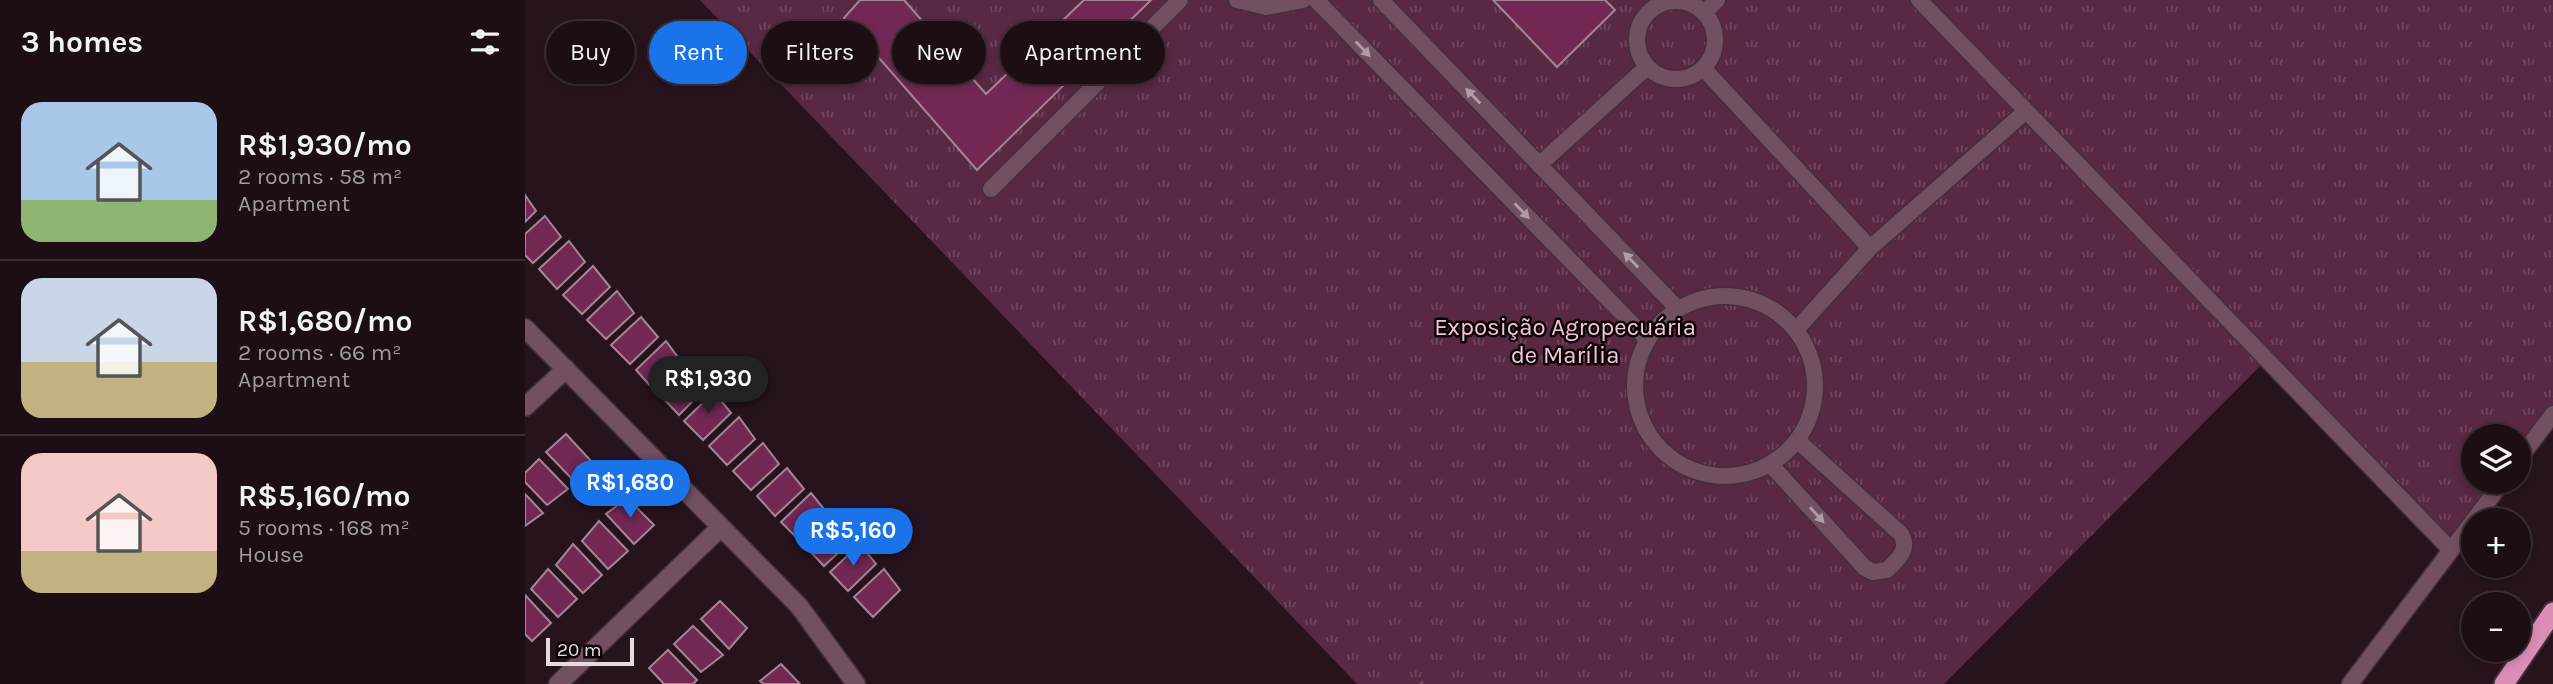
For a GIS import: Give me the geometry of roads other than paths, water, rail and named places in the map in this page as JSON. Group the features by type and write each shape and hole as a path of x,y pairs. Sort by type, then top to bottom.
{"highway":[{"path":"2504,684 2553,612"}],"street":[{"path":"525,328 799,606 856,684"},
{"path":"525,407 566,369"},
{"path":"558,684 721,527"}],"lane":[{"path":"991,189 1180,0"},
{"path":"1237,0 1266,7 1303,0"},
{"path":"1316,0 1647,339"},
{"path":"1381,0 1678,309"},
{"path":"1704,13 1717,0"},
{"path":"1919,0 2451,550"},
{"path":"1679,1 1692,4 1704,13 1715,34 1710,58 1703,68 1693,75 1668,79 1647,67 1639,55 1637,30 1648,4 1679,1"},
{"path":"1539,165 1647,67"},
{"path":"1703,68 1870,248"},
{"path":"1796,330 1870,248 2026,111"},
{"path":"1728,296 1753,300 1777,312 1796,330 1811,356 1816,385 1811,415 1798,441 1771,465 1739,476 1704,475 1673,461 1649,437 1636,405 1635,371 1647,339 1661,322 1678,309 1702,299 1728,296"},
{"path":"2531,443 2553,414"},
{"path":"1771,465 1865,568 1873,572 1887,570 1905,547 1901,534 1798,441"},
{"path":"2482,508 2493,494"},
{"path":"2350,684 2461,536"}],"park label":[{"name":"Exposição Agropecuária de Marília","path":"1565,341"}]}
